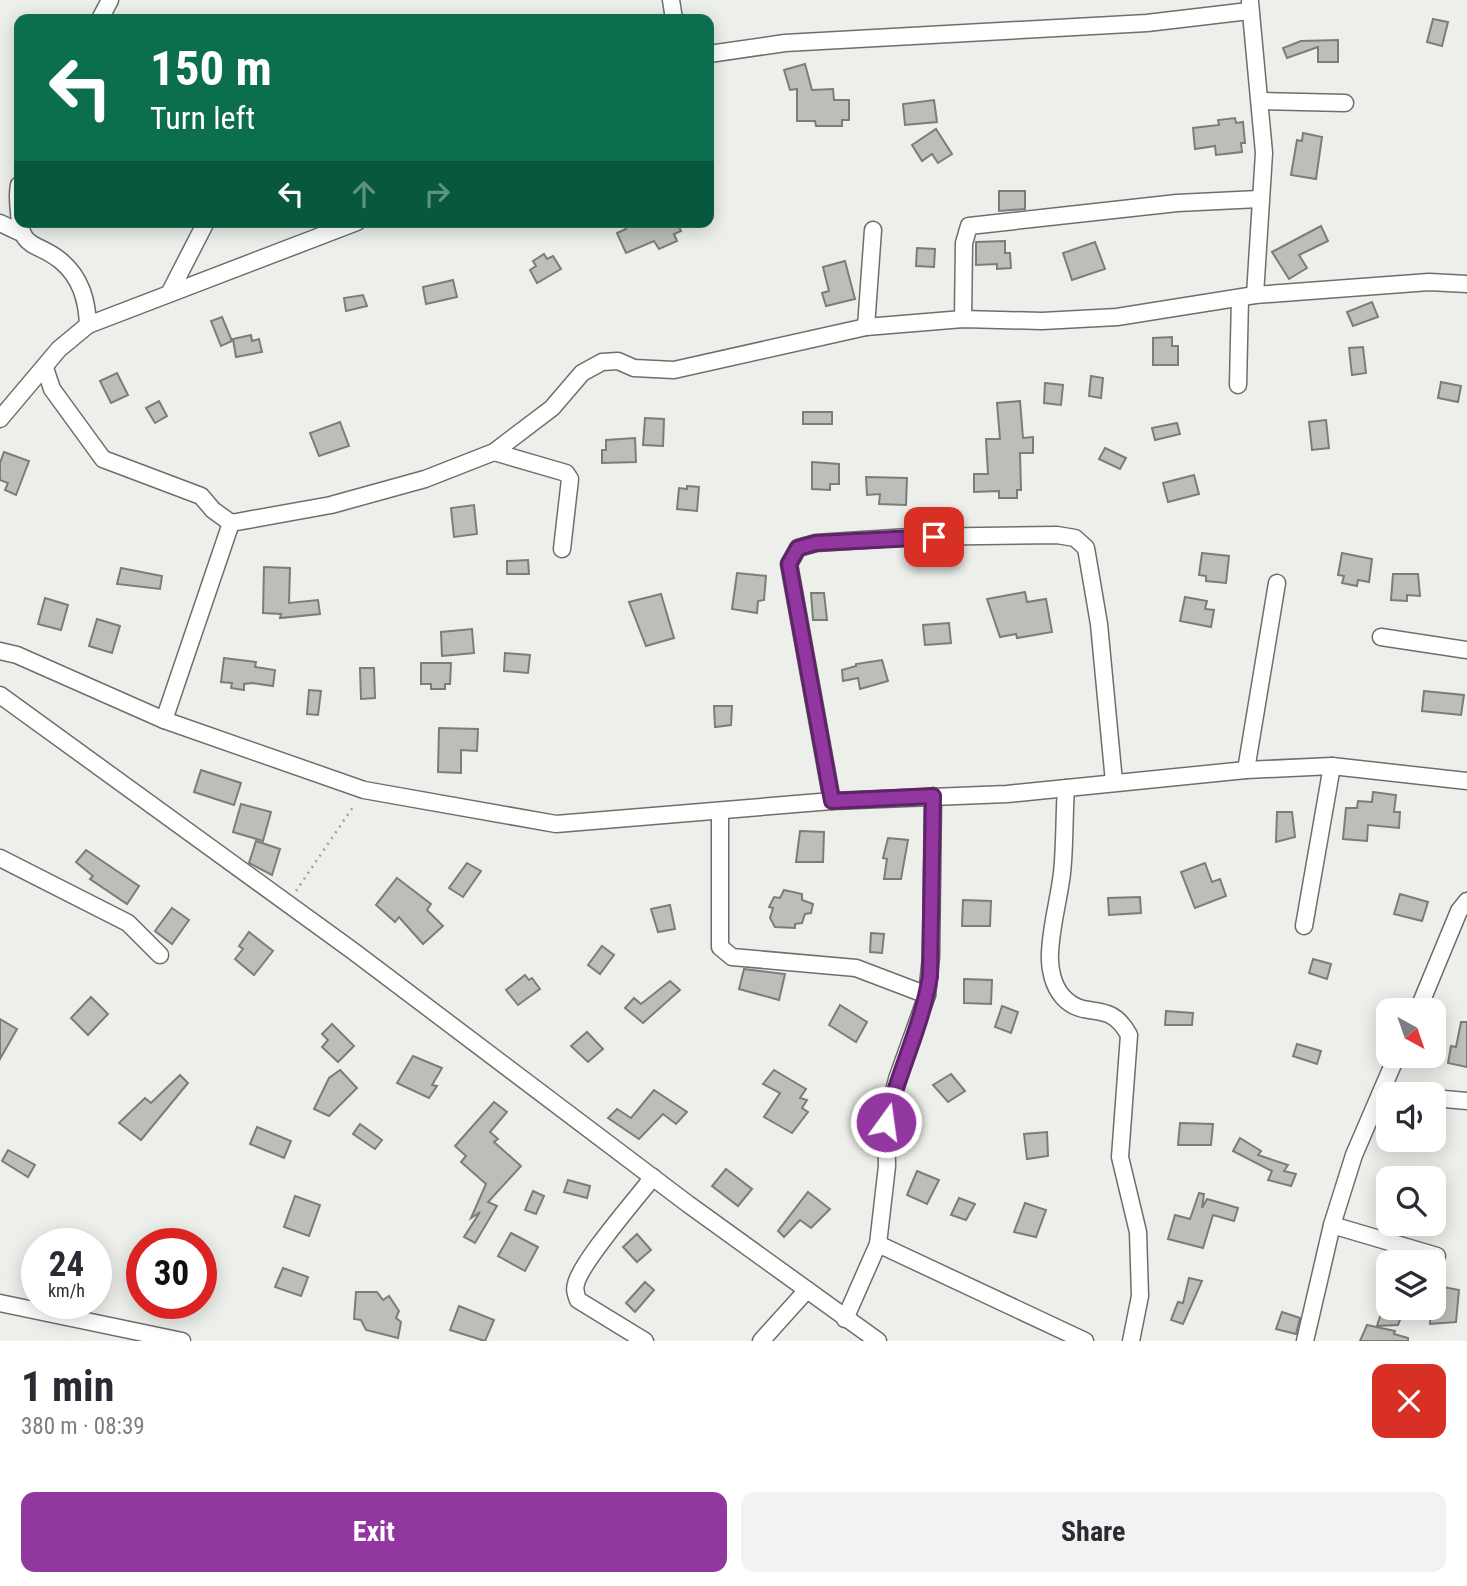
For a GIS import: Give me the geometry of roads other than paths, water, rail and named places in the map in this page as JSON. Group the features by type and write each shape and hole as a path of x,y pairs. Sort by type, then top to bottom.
{"street":[{"path":"714,53 785,43 1147,23 1250,5 1264,153 1238,385"},
{"path":"1260,101 1345,103"},
{"path":"963,319 964,243 969,226 1177,203 1259,199"},
{"path":"0,223 19,232 30,245 61,261 86,298 88,325"},
{"path":"170,292 203,228"},
{"path":"0,419 59,349 88,325 341,228"},
{"path":"866,327 873,230"},
{"path":"231,523 331,505 384,488 425,479 494,452 552,408 583,373 602,362 618,361 634,368 674,370 866,327 963,319 1042,321 1117,317 1248,297 1429,282 1467,284"},
{"path":"45,368 52,389 103,459 201,496 231,523"},
{"path":"494,452 558,468 570,479 562,549"},
{"path":"164,720 231,523"},
{"path":"832,801 789,564 798,548 816,543 936,537 1057,535 1075,538 1086,548 1099,624 1114,782"},
{"path":"1246,769 1277,583"},
{"path":"1381,637 1467,650"},
{"path":"0,651 17,655 164,720 364,790 556,824 832,801 1066,788 1246,769 1332,766 1467,781"},
{"path":"0,695 288,903 653,1177 878,1341"},
{"path":"1304,926 1332,766"},
{"path":"1066,788 1062,872 1049,954 1054,984 1065,999 1080,1008 1111,1013 1121,1021 1129,1035 1120,1157 1138,1232 1140,1296 1131,1341"},
{"path":"845,1319 878,1244 887,1178 886,1122 897,1079 927,996 931,957 933,796"},
{"path":"720,811 719,936 723,952 732,957 856,968 927,996"},
{"path":"0,858 128,923 160,955"},
{"path":"1423,998 1459,911 1467,901"},
{"path":"1446,1099 1467,1101"},
{"path":"1305,1341 1332,1225 1354,1155 1376,1109"},
{"path":"645,1341 578,1300 575,1292 576,1282 598,1247 653,1177"},
{"path":"1332,1225 1417,1250"},
{"path":"878,1244 1085,1341"},
{"path":"761,1341 807,1290"},
{"path":"0,1303 182,1341"}]}
